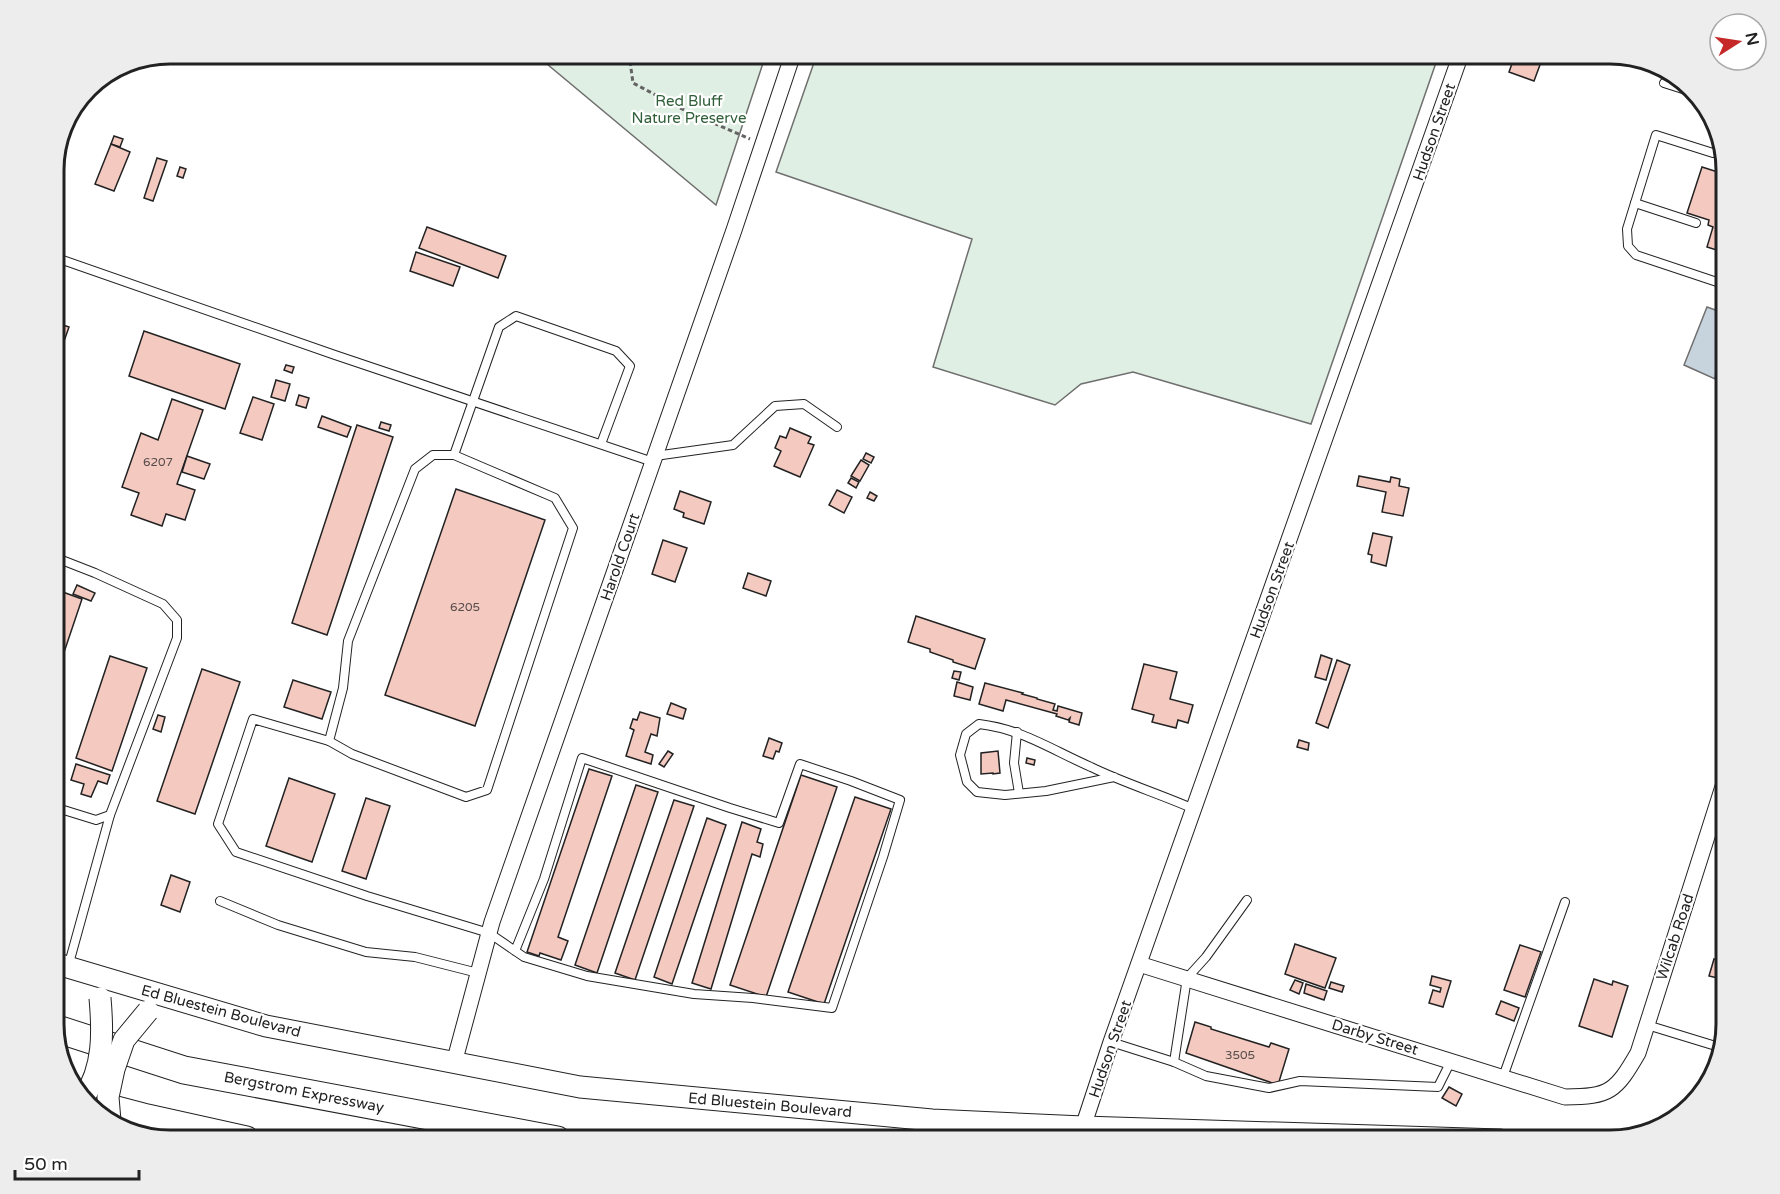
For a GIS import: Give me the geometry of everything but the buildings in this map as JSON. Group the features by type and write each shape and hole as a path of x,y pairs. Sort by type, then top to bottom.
{"highway":[{"name":"Bergstrom Expressway","path":"65,1032 184,1070 504,1130"},
{"path":"106,1107 201,1130"}],"main road":[{"name":"Ed Bluestein Boulevard","path":"65,966 266,1026 580,1087 932,1120 1179,1130"},
{"path":"65,967 90,983 100,999 103,1030 99,1062 88,1090"},
{"path":"109,1110 108,1097 114,1069 124,1040 148,1011 184,1002"}],"street":[{"name":"Hudson Street","path":"1083,1127 1111,1042 1457,64"},
{"name":"Harold Court","path":"454,1062 489,933 789,65"},
{"name":"Wilcab Road","path":"1611,1090 1626,1074 1638,1053 1716,808"},
{"name":"Darby Street","path":"1139,964 1565,1097 1590,1097 1611,1090"}],"lane":[{"path":"1664,83 1673,86"},
{"path":"1713,153 1656,135 1627,229 1628,246 1636,255 1716,282"},
{"path":"1635,203 1696,224"},
{"path":"65,261 472,401 601,444 654,459 733,445 775,405 804,404 837,427"},
{"path":"454,454 499,327 516,316 616,351 630,366 601,444"},
{"path":"328,741 343,688 348,641 414,469 433,455 454,454 555,498 573,528 487,790 466,797 352,754 328,741 253,719 218,824 236,852 367,896 489,933 515,951 524,957 587,976 694,994 773,1000 832,1008 900,800 800,764 778,823 582,758 544,879 515,951"},
{"path":"65,562 163,604 177,620 177,638 110,815 65,953"},
{"path":"1114,777 1019,794 977,792 967,782 960,755 966,734 979,724 996,726 1017,732 1092,768 1194,809"},
{"path":"1017,732 1014,763 1019,794"},
{"path":"65,810 96,820 110,815"},
{"path":"1174,1062 1187,978 1206,957 1247,900"},
{"path":"220,901 278,925 366,952 416,957 478,973"},
{"path":"1503,1077 1565,902"},
{"path":"1647,1025 1713,1045"},
{"path":"1111,1042 1174,1062 1206,1076 1269,1088 1300,1081 1438,1087 1451,1061"}],"path":[{"path":"630,65 633,83 688,112 763,144"}],"green space":[{"path":"1435,64 1311,424 1133,372 1081,384 1055,405 933,367 972,239 776,172 813,65"},
{"name":"Red Bluff Nature Preserve","path":"548,65 762,65 716,205"}],"shaded area":[{"path":"1707,307 1716,310 1715,379 1684,365"}]}
